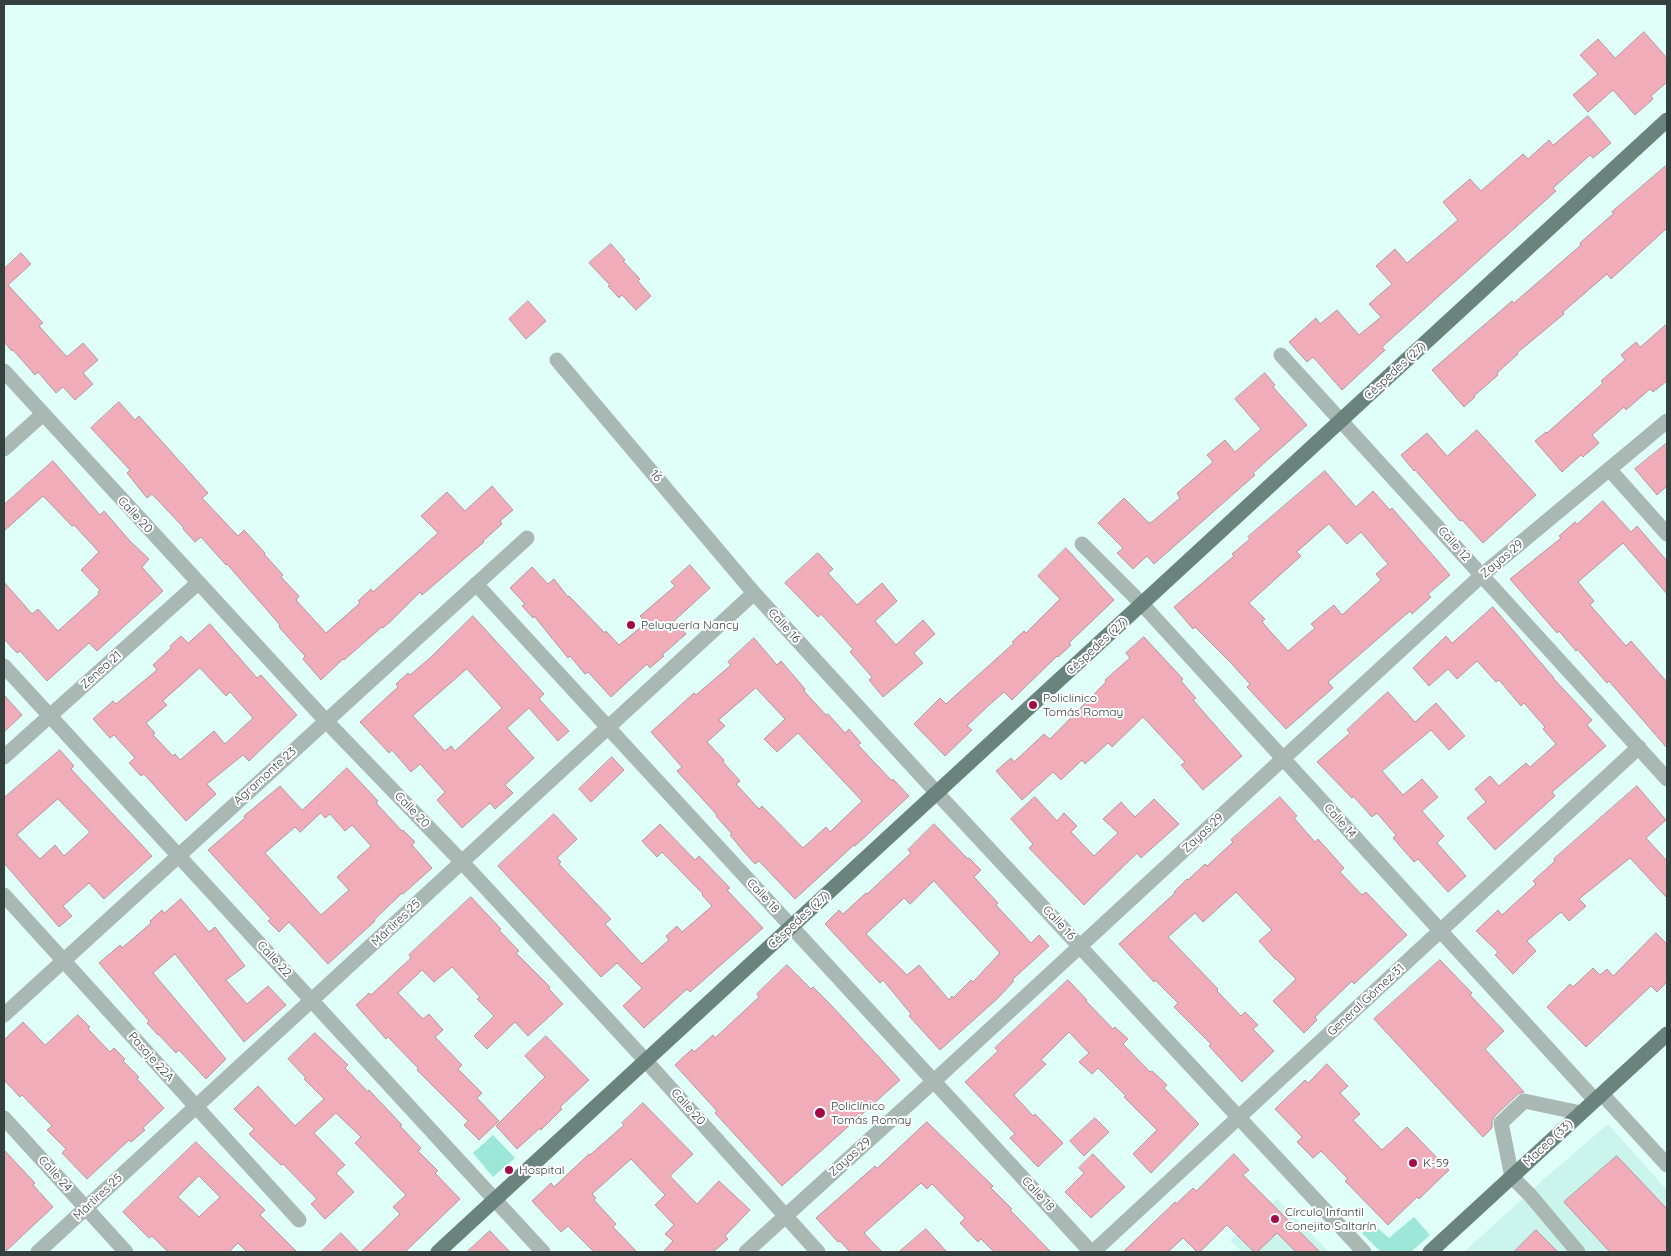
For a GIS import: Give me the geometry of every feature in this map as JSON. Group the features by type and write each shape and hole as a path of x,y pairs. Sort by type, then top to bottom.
{"main road":[{"name":"Céspedes (27)","path":"438,1252 1667,120"},
{"name":"Maceo (33)","path":"1430,1252 1667,1034"}],"street":[{"name":"Calle 12","path":"1281,355 1667,778"},
{"name":"16","path":"557,360 754,593"},
{"name":"Calle 20","path":"4,371 326,721 462,862 646,1060 818,1252"},
{"path":"4,449 43,414"},
{"name":"Zayas 29","path":"746,1252 1081,946 1482,575 1667,421"},
{"path":"1609,470 1667,534"},
{"name":"Agramonte 23","path":"4,1015 527,538"},
{"name":"Calle 14","path":"1082,544 1142,604 1441,931 1599,1097 1667,1165"},
{"name":"Zenea 21","path":"4,757 198,583"},
{"name":"Calle 18","path":"476,584 1092,1252"},
{"name":"Mártires 25","path":"38,1252 754,593"},
{"name":"Calle 16","path":"754,593 937,793 1364,1252"},
{"name":"Calle 22","path":"4,666 544,1252"},
{"name":"General Gómez 31","path":"1092,1252 1240,1118 1639,747"},
{"name":"Pasaje 22A","path":"4,895 299,1220"},
{"path":"1578,1252 1512,1177 1501,1123 1524,1101 1581,1113"},
{"name":"Calle 24","path":"4,1118 126,1252"}],"shaded area":[{"path":"1608,1124 1667,1190 1667,1252 1464,1252 1545,1178"},
{"name":"Círculo Infantil Conejito Saltarín","path":"1277,1199 1329,1252 1242,1252 1230,1240"}],"green space":[{"path":"493,1135 515,1158 493,1177 473,1153"},
{"path":"1414,1217 1430,1235 1411,1252 1381,1252 1362,1233 1373,1224 1389,1238"}],"building":[{"path":"1644,32 1667,58 1667,82 1651,96 1653,99 1635,115 1613,90 1588,112 1573,95 1598,74 1580,55 1598,39 1615,58"},
{"path":"1588,116 1611,143 1593,158 1590,155 1553,188 1556,191 1382,347 1385,350 1342,390 1313,357 1307,362 1289,342 1316,318 1320,324 1337,310 1359,335 1381,317 1369,304 1392,284 1376,266 1395,249 1407,263 1458,220 1443,202 1470,179 1481,191 1523,154 1528,159 1549,140 1553,145"},
{"path":"1667,165 1667,228 1611,279 1607,274 1563,312 1564,314 1517,353 1497,373 1498,375 1464,407 1432,370 1581,245 1580,243 1614,213 1612,212"},
{"path":"611,244 625,260 623,261 640,279 638,281 651,296 636,310 622,295 619,298 608,286 610,285 589,263"},
{"path":"21,253 31,264 8,285 43,323 39,326 66,356 83,343 98,360 83,373 93,384 75,400 63,387 56,393 38,372 35,375 4,342 4,269"},
{"path":"528,301 546,321 526,339 509,319"},
{"path":"1667,324 1667,381 1653,392 1650,389 1626,410 1624,407 1592,435 1599,443 1583,457 1581,455 1562,472 1535,441 1547,433 1603,383 1601,381 1625,360 1621,355 1636,342 1640,347"},
{"path":"1265,373 1275,385 1273,387 1307,425 1253,473 1255,475 1154,564 1147,556 1133,569 1117,553 1123,548 1098,523 1124,498 1149,523 1152,522 1180,498 1177,493 1213,462 1207,455 1225,440 1235,452 1261,429 1235,399"},
{"path":"119,402 135,420 139,416 208,493 202,498 238,536 244,530 265,553 283,575 281,577 299,596 296,600 326,633 360,603 358,601 371,589 373,592 438,533 421,516 447,492 465,511 492,486 513,510 500,521 502,524 484,542 422,595 420,592 391,621 343,659 321,680 303,659 305,656 279,627 280,625 227,564 201,537 195,542 152,494 147,498 127,473 130,470 91,428"},
{"path":"1477,430 1536,495 1483,543 1462,520 1460,521 1401,455 1427,433 1447,456"},
{"path":"1667,443 1667,486 1657,495 1635,469"},
{"path":"53,461 100,515 104,511 130,541 149,559 142,567 163,591 97,651 89,643 47,681 20,651 17,653 4,639 4,582 32,614 38,609 58,631 99,594 100,590 81,570 99,552 43,496 4,531 4,505"},
{"path":"1325,471 1356,507 1373,491 1390,510 1392,508 1450,575 1428,594 1431,597 1412,614 1410,611 1328,682 1333,688 1286,729 1247,687 1250,684 1230,662 1195,627 1193,629 1174,607 1234,556 1232,554 1250,539 1248,537","holes":["1329,524 1347,544 1361,532 1388,564 1376,574 1381,580 1342,615 1334,605 1311,624 1315,628 1288,651 1262,622 1265,619 1249,603 1301,556 1297,552"]},
{"path":"1603,501 1631,532 1637,526 1667,561 1667,594 1623,543 1578,582 1594,601 1590,605 1626,646 1631,641 1667,682 1667,748 1609,681 1607,683 1559,631 1557,633 1510,579 1561,538 1559,536 1575,522 1577,524"},
{"path":"1066,548 1114,600 1069,643 1071,645 1057,656 1012,700 1004,692 988,706 967,726 972,730 945,756 914,724 940,698 946,704 1014,643 1012,642 1024,631 1026,633 1060,599 1038,576"},
{"path":"818,553 833,569 828,573 857,605 882,583 897,601 875,621 896,645 923,620 935,634 914,653 923,663 883,697 869,680 872,677 850,652 853,649 821,614 818,617 785,583"},
{"path":"690,565 710,588 674,621 686,634 650,668 647,664 611,697 588,672 585,674 570,656 568,658 534,616 533,618 522,606 525,604 510,588 532,567 548,584 554,579 568,597 619,645 646,623 640,616 675,586 671,582"},
{"path":"1493,607 1553,678 1592,720 1587,725 1606,746 1552,792 1555,796 1495,850 1467,818 1486,802 1475,789 1490,776 1499,786 1526,763 1530,767 1556,744 1543,729 1545,727 1524,703 1521,706 1499,680 1496,682 1477,661 1457,679 1448,669 1429,686 1413,668 1446,636 1452,643"},
{"path":"473,616 544,694 539,699 569,731 558,741 529,708 507,728 534,758 505,785 513,793 495,809 490,803 462,828 437,800 445,792 420,764 411,772 392,750 389,753 360,722 398,687 396,684 408,673 410,675","holes":["467,669 502,708 455,751 451,746 445,751 413,716"]},
{"path":"210,624 257,678 261,675 297,715 249,761 243,755 207,784 216,794 186,821 144,774 141,776 129,763 135,758 114,735 110,738 93,719 113,701 116,704 157,670 153,665 181,636 188,643","holes":["200,668 226,696 230,692 253,718 225,744 214,731 180,760 175,754 173,756 153,735 155,733 146,723 167,705 163,701"]},
{"path":"1144,637 1183,679 1181,681 1196,698 1193,700 1242,756 1203,790 1181,765 1185,762 1143,717 1112,747 1108,743 1085,764 1082,760 1061,780 1053,772 1022,800 996,771 1011,758 1014,762 1044,734 1050,739 1106,682 1105,680 1130,658 1126,653"},
{"path":"754,638 777,665 781,661 805,689 804,691 826,715 828,714 845,733 849,729 861,743 858,745 909,796 795,899 759,861 755,864 744,852 717,815 677,771 682,767 651,732 694,693 696,695 731,665 728,662","holes":["756,688 785,719 764,739 777,752 798,733 862,801 830,832 826,827 803,848 762,806 759,809 736,784 740,781 707,742 725,726 719,720"]},
{"path":"1388,692 1415,722 1436,703 1465,736 1449,750 1431,730 1382,771 1403,795 1422,779 1438,797 1422,811 1444,836 1437,843 1466,876 1448,892 1418,859 1414,862 1393,838 1396,835 1377,813 1372,817 1317,762 1350,733 1347,730"},
{"path":"4,695 22,715 4,732"},
{"path":"60,750 74,766 71,769 152,856 104,899 89,883 63,906 72,916 59,927 4,863 4,798","holes":["58,799 90,832 64,856 55,845 40,859 17,835"]},
{"path":"612,757 624,770 591,802 579,789"},
{"path":"347,768 378,801 376,803 415,842 412,845 432,868 402,893 375,921 328,964 289,922 279,932 268,921 271,919 208,850 280,786 302,810","holes":["321,813 325,818 330,814 345,831 352,825 371,846 337,877 349,890 321,915 265,853 295,827 300,832"]},
{"path":"1637,786 1666,820 1646,838 1667,861 1667,898 1630,858 1579,899 1586,906 1569,921 1561,912 1527,941 1536,951 1513,974 1495,955 1498,952 1476,931 1498,910 1502,915 1536,884 1533,881 1555,861 1554,859"},
{"path":"1035,797 1057,821 1064,813 1077,826 1071,832 1094,856 1118,833 1103,819 1121,802 1135,817 1154,799 1179,824 1141,858 1137,853 1084,905 1029,848 1033,844 1011,819"},
{"path":"1280,797 1297,816 1294,818 1315,842 1318,839 1344,868 1340,872 1362,895 1366,892 1407,935 1354,984 1352,981 1315,1017 1317,1020 1304,1033 1273,1001 1296,979 1259,941 1272,930 1236,892 1203,922 1195,913 1168,937 1241,1016 1245,1012 1258,1025 1253,1029 1274,1051 1242,1082 1209,1046 1211,1044 1174,1007 1178,1003 1155,980 1154,982 1119,944 1175,893 1187,879 1205,864 1207,866 1233,842 1231,840"},
{"path":"554,814 577,839 557,858 561,862 559,864 611,919 605,924 642,964 669,940 666,936 677,926 682,932 712,906 703,894 662,852 657,857 642,841 660,824 695,860 699,856 730,888 727,890 763,928 690,992 687,989 644,1028 623,1006 642,988 617,963 601,977 498,866"},
{"path":"934,824 981,870 974,877 998,903 996,905 1031,943 1039,935 1049,946 1012,980 1014,981 997,999 940,1050 909,1016 911,1014 883,980 880,983 825,924 839,910 843,914 867,894 911,853 908,850","holes":["934,881 1000,953 973,982 971,980 949,1000 919,965 907,975 866,934 904,898 910,904"]},
{"path":"471,897 519,951 516,953 550,987 549,989 563,1004 528,1036 515,1022 487,1049 474,1036 494,1016 477,999 480,997 452,967 434,982 422,970 398,993 423,1019 429,1014 443,1030 435,1037 462,1065 458,1069 482,1093 477,1098 499,1121 479,1140 464,1125 468,1121 417,1070 418,1068 388,1037 386,1039 356,1005 369,993 371,995 411,958 409,955"},
{"path":"181,899 209,932 215,927 245,966 226,980 247,1004 268,986 286,1005 244,1042 175,954 153,973 226,1059 206,1079 179,1050 176,1053 158,1035 147,1023 149,1021 99,963 120,945 122,948 151,923 150,921 162,910 164,913"},
{"path":"1656,933 1667,944 1667,982 1657,992 1651,986 1586,1047 1547,1007 1570,984 1573,987 1593,968 1600,975 1607,969 1613,976"},
{"path":"1440,960 1472,993 1470,995 1504,1031 1485,1049 1524,1092 1518,1094 1495,1116 1492,1121 1492,1128 1483,1137 1374,1019"},
{"path":"787,965 811,989 813,987 831,1005 900,1080 782,1186 715,1113 717,1111 675,1065 692,1049 694,1052 713,1035 715,1038 759,997 757,994"},
{"path":"1068,980 1113,1029 1115,1027 1128,1039 1123,1044 1150,1072 1152,1071 1167,1085 1164,1088 1199,1124 1151,1173 1133,1154 1157,1130 1098,1068 1092,1074 1079,1062 1089,1053 1069,1032 1041,1060 1046,1064 1014,1095 1033,1116 1035,1114 1063,1143 1038,1167 1010,1138 1015,1134 965,1082 998,1051 995,1048"},
{"path":"78,1015 90,1027 88,1029 110,1052 114,1048 125,1059 123,1061 139,1077 137,1079 164,1108 143,1128 145,1130 131,1142 129,1140 87,1179 62,1153 66,1149 47,1130 52,1126 22,1095 20,1097 4,1080 4,1040 23,1022 45,1045"},
{"path":"315,1033 348,1065 345,1068 402,1125 400,1126 421,1148 418,1151 438,1171 435,1173 460,1199 405,1252 361,1252 400,1214 393,1207 406,1195 355,1143 361,1137 336,1113 314,1133 345,1165 336,1173 354,1192 325,1219 311,1204 317,1199 283,1164 281,1165 249,1134 254,1129 234,1109 258,1086 295,1126 324,1099 288,1059"},
{"path":"546,1036 589,1080 560,1107 562,1109 541,1130 540,1128 517,1149 496,1126 545,1077 525,1056"},
{"path":"1327,1064 1348,1086 1340,1093 1360,1114 1353,1120 1382,1150 1407,1127 1449,1170 1388,1225 1345,1181 1348,1179 1321,1151 1313,1158 1297,1142 1302,1137 1275,1109 1305,1080 1308,1083"},
{"path":"643,1103 693,1154 670,1176 697,1204 719,1181 750,1210 725,1236 728,1239 713,1252 663,1252 673,1241 665,1234 674,1225 655,1205 665,1195 631,1159 592,1194 596,1198 594,1200 616,1224 613,1227 637,1252 594,1252 568,1226 561,1232 532,1201 551,1183 554,1187 624,1125 622,1123"},
{"path":"1095,1118 1109,1132 1084,1156 1070,1141"},
{"path":"927,1122 993,1186 991,1188 1012,1209 1010,1210 1051,1252 994,1252 981,1239 978,1242 960,1223 965,1218 932,1184 927,1189 921,1183 864,1233 882,1252 850,1252 840,1241 838,1242 816,1218 875,1166 877,1168"},
{"path":"196,1142 265,1210 260,1215 297,1252 247,1252 238,1243 229,1252 168,1252 152,1236 149,1238 123,1212","holes":["199,1176 220,1197 199,1217 178,1197"]},
{"path":"4,1150 35,1183 33,1185 53,1207 5,1252 4,1252"},
{"path":"1093,1154 1125,1187 1091,1218 1065,1192 1084,1173 1079,1168"},
{"path":"1234,1154 1249,1170 1243,1175 1320,1252 1296,1252 1277,1233 1257,1252 1254,1252 1227,1225 1200,1252 1197,1252 1183,1238 1168,1252 1123,1252 1175,1202 1176,1204 1193,1188 1196,1191"},
{"path":"1617,1156 1667,1209 1667,1252 1610,1252 1564,1202"},
{"path":"926,1229 947,1252 899,1252"},
{"path":"1536,1230 1558,1252 1514,1252"},
{"path":"490,1231 510,1252 467,1252"},
{"path":"341,1233 359,1252 321,1252"}],"place":[{"name":"Peluquería Nancy","path":"631,625"},
{"name":"Policlinico Tomás Romay","path":"1033,705"},
{"name":"Policlínico Tomás Romay","path":"820,1113"},
{"name":"K-59","path":"1413,1163"},
{"name":"Hospital","path":"509,1170"},
{"name":"Círculo Infantil Conejito Saltarín","path":"1275,1219"}]}
